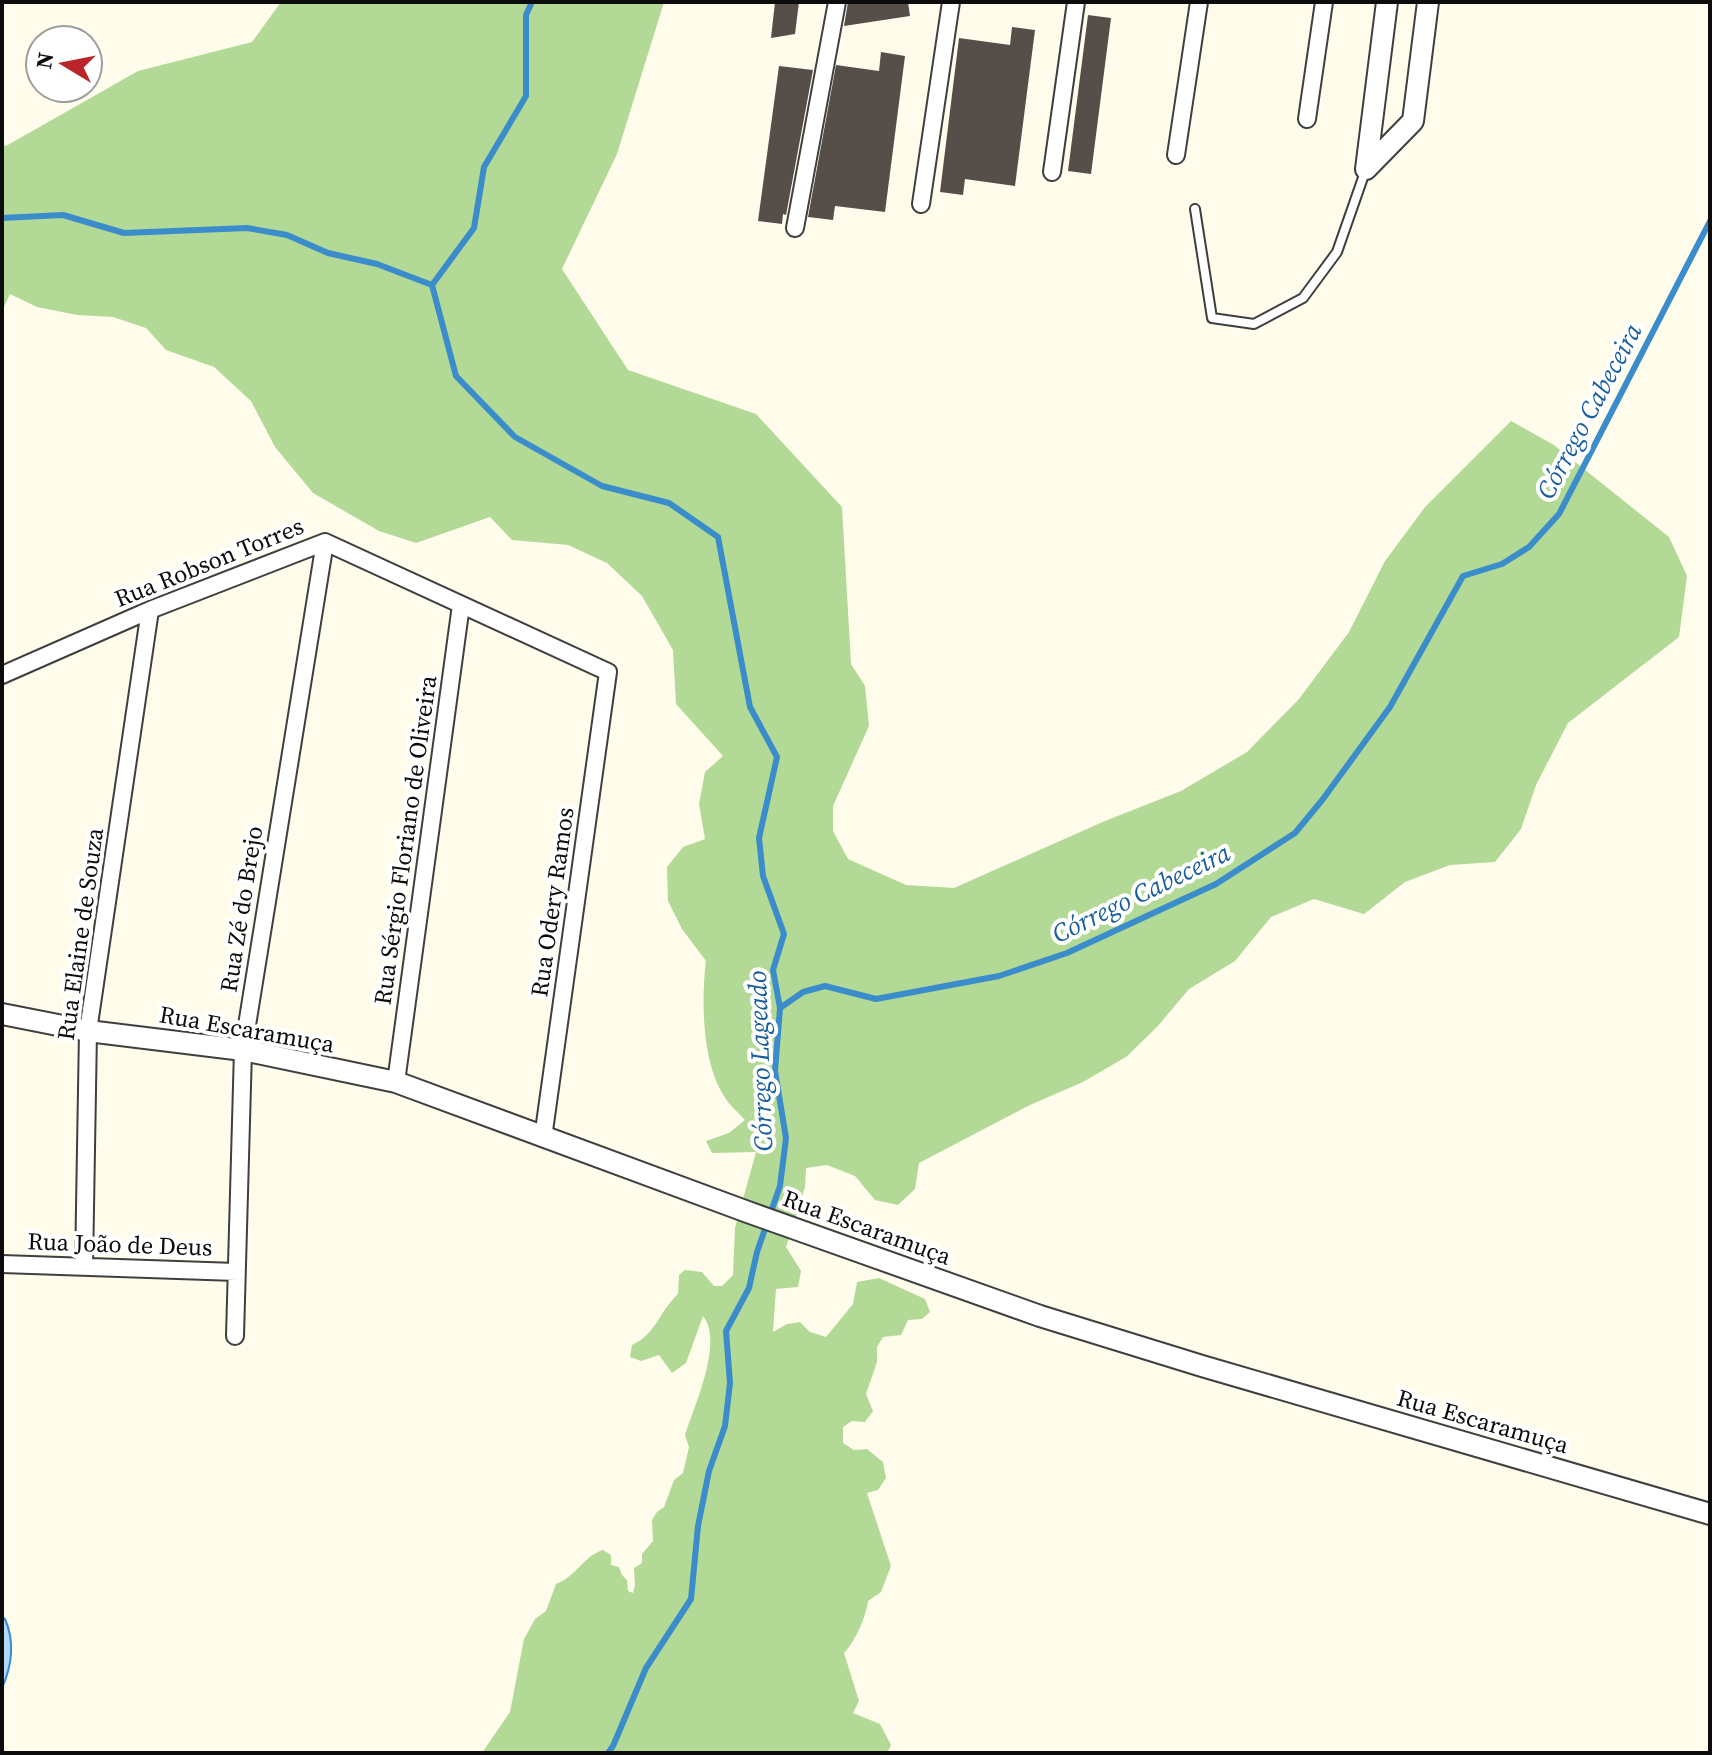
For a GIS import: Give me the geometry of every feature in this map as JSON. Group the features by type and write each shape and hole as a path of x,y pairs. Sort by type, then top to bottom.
{"street":[{"path":"795,228 837,2"},
{"path":"921,204 951,2"},
{"path":"1052,172 1076,2"},
{"path":"1176,155 1199,2"},
{"path":"1307,119 1324,2"},
{"path":"1366,169 1387,2"},
{"path":"1366,169 1413,121 1428,2"},
{"name":"Rua Robson Torres","path":"2,675 150,610 325,542 608,672"},
{"name":"Rua Zé do Brejo","path":"235,1336 243,1050 325,542"},
{"name":"Rua Sérgio Floriano de Oliveira","path":"396,1082 461,605"},
{"name":"Rua Elaine de Souza","path":"84,1267 88,1031 150,610"},
{"name":"Rua Odery Ramos","path":"543,1138 608,672"},
{"name":"Rua Escaramuça","path":"2,1014 88,1031 243,1050 396,1082 745,1211 1069,1325 1710,1514"},
{"name":"Rua João de Deus","path":"2,1264 236,1272"}],"lane":[{"path":"1195,209 1212,318 1254,324 1303,298 1337,252 1366,169"}],"green space":[{"path":"281,2 664,2 617,154 562,269 628,370 756,414 842,507 851,664 865,686 869,726 833,806 833,831 848,859 906,885 954,888 1181,791 1247,752 1299,699 1349,632 1385,561 1425,507 1511,421 1554,445 1669,537 1687,576 1679,637 1568,723 1536,785 1521,829 1495,862 1450,865 1405,882 1364,914 1314,899 1271,917 1235,961 1189,989 1126,1057 1083,1082 1030,1105 919,1163 915,1189 898,1205 875,1200 855,1176 827,1165 806,1168 805,1187 786,1247 801,1271 798,1287 776,1289 773,1332 787,1324 800,1322 810,1332 826,1337 853,1304 857,1282 879,1278 925,1299 930,1312 922,1319 908,1320 901,1335 883,1337 877,1347 877,1362 866,1394 873,1411 865,1422 852,1421 843,1427 843,1443 854,1450 867,1449 883,1462 886,1478 878,1490 867,1493 891,1566 881,1592 868,1601 859,1629 844,1653 859,1701 853,1713 880,1724 891,1745 887,1753 482,1753 510,1712 524,1639 535,1619 546,1611 556,1584 603,1550 611,1555 611,1565 619,1567 627,1580 628,1591 633,1593 634,1568 642,1563 642,1554 653,1541 652,1520 664,1507 674,1480 683,1473 689,1447 685,1435 709,1357 709,1327 703,1316 686,1363 672,1373 659,1355 641,1361 630,1357 632,1345 647,1335 678,1294 679,1275 685,1270 702,1272 714,1286 722,1286 733,1275 735,1228 756,1152 712,1153 706,1141 729,1133 745,1120 726,1099 711,1066 704,1012 706,961 682,929 668,901 667,867 683,847 705,839 699,804 705,772 723,756 676,704 673,650 642,596 607,563 568,545 512,540 490,517 416,543 379,531 313,493 275,447 251,401 214,367 166,350 146,328 113,317 77,315 37,307 10,294 2,311 2,145 6,146 80,104 104,104 104,90 138,71 252,42"}],"water":[{"path":"2,1617 8,1627 11,1645 10,1662 2,1688"}],"building":[{"path":"775,2 799,2 795,34 771,38"},
{"path":"848,2 908,2 910,16 844,26"},
{"path":"1088,15 1111,18 1091,174 1068,171"},
{"path":"1012,27 1035,30 1015,186 965,179 963,195 940,192 959,38 1010,45"},
{"path":"881,52 905,56 885,212 835,206 833,220 808,217 836,65 879,71"},
{"path":"779,66 813,70 782,224 758,221"}],"waterway":[{"name":"Córrego Lageado","path":"432,285 474,228 484,167 526,96 526,15 532,2"},
{"path":"2,218 63,215 124,233 247,228 287,235 328,253 377,264 432,285"},
{"name":"Córrego Cabeceira","path":"780,1008 803,992 825,986 876,999 999,976 1067,953 1216,884 1295,833 1390,707 1463,576 1502,564 1529,547 1559,514 1710,221"},
{"name":"Córrego Lageado","path":"432,285 456,376 515,437 602,486 669,503 718,537 750,707 777,757 759,838 763,876 784,934 773,970 780,1008 775,1071 786,1138 780,1186 757,1252 749,1288 726,1331 730,1383 725,1426 709,1471 698,1526 691,1599 646,1668 608,1753"}]}
